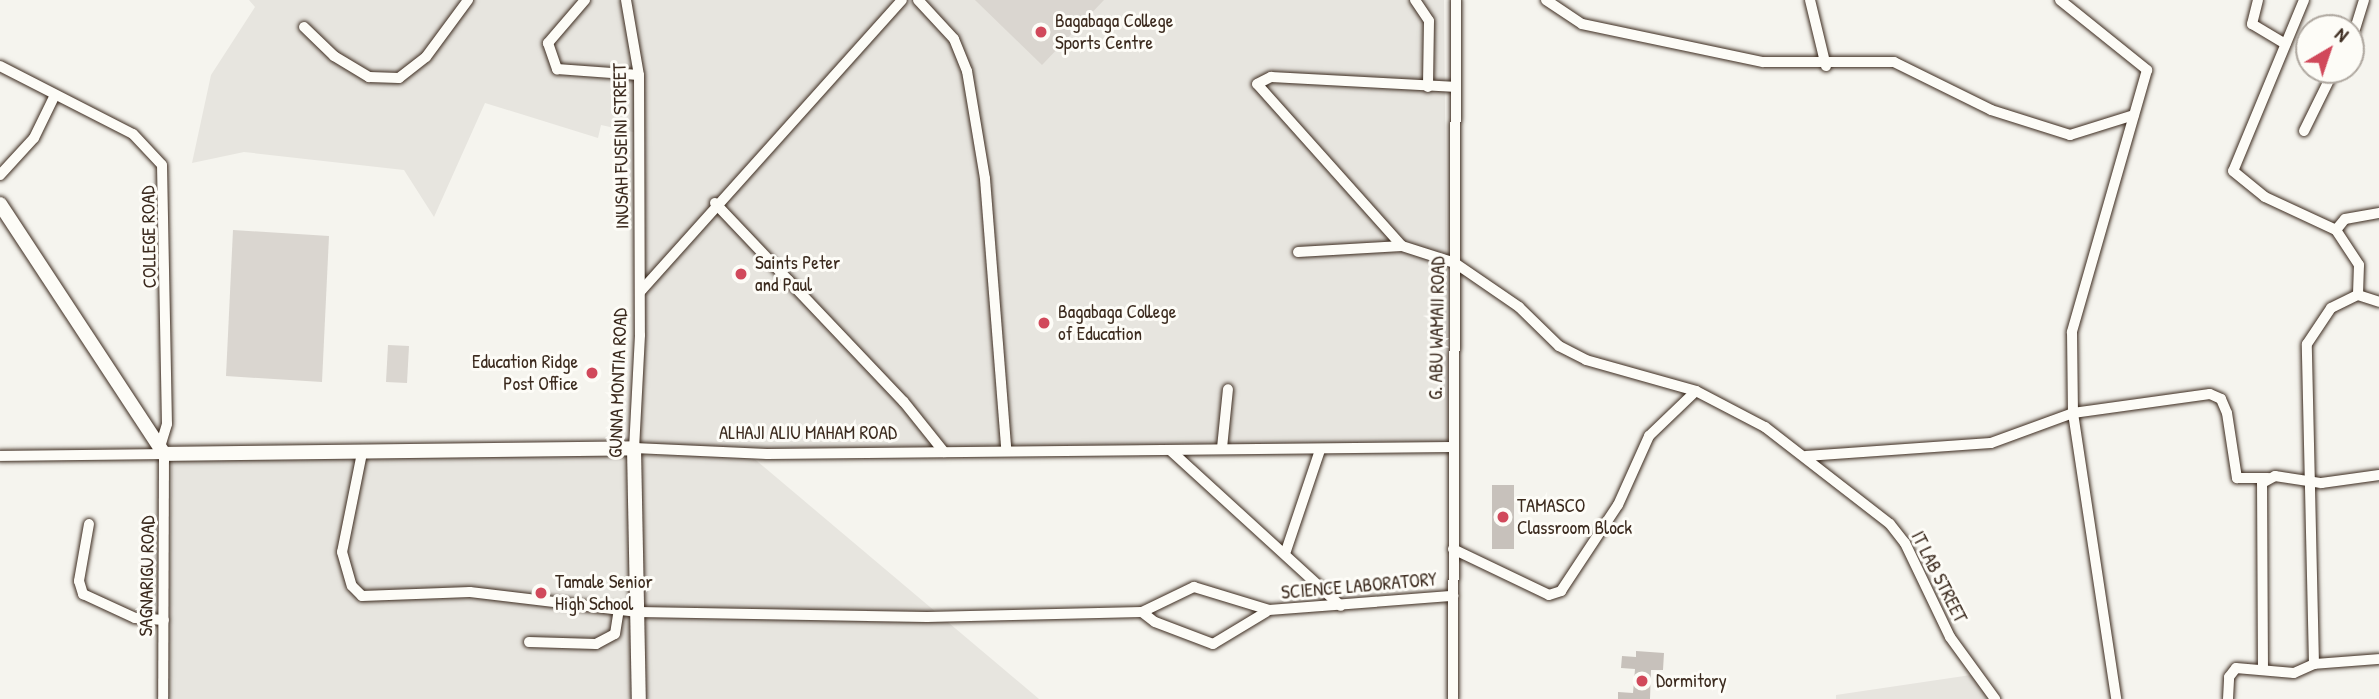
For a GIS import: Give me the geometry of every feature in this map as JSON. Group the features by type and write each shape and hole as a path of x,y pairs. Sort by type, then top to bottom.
{"street":[{"path":"304,27 348,66 376,79 398,78 426,57 468,0"},
{"path":"585,0 548,43 556,69 639,75"},
{"name":"INUSAH FUSEINI STREET","path":"626,0 639,75 640,292"},
{"name":"GUNNA MONTIA ROAD","path":"639,699 634,448 640,292 715,203 902,0"},
{"path":"918,0 954,39 967,71 985,179 1006,448"},
{"path":"1415,0 1429,21 1428,87"},
{"name":"G. ABU WAMAII ROAD","path":"1453,699 1452,447 1459,310 1455,263 1453,87 1456,0"},
{"path":"1546,0 1572,20 1609,31 1763,62 1826,66 1868,59 1894,62 1991,110 2070,135 2134,115"},
{"path":"1810,0 1826,66"},
{"path":"2258,0 2252,24 2285,44"},
{"path":"2304,0 2233,171 2265,197 2336,230 2359,265 2358,295"},
{"path":"2068,2 2147,70 2076,306 2069,378 2116,699"},
{"name":"COLLEGE ROAD","path":"0,66 54,97 133,134 162,165 167,418 162,451"},
{"path":"1402,246 1257,84 1271,77 1453,87"},
{"path":"2304,131 2327,84"},
{"path":"0,175 34,138 54,97"},
{"path":"715,203 904,402 944,452"},
{"path":"0,204 162,451"},
{"path":"2336,230 2345,219 2379,213"},
{"path":"1298,252 1402,246"},
{"name":"IT LAB STREET","path":"1402,246 1455,263 1586,360 1696,391 1806,456 1869,503 1905,543 1950,637 1995,699"},
{"path":"2314,664 2307,344 2332,308 2358,295 2379,302"},
{"path":"1222,448 1228,389"},
{"path":"1452,550 1554,595 1618,505 1649,436 1696,391"},
{"path":"1806,456 1991,443 2073,413 2217,395 2227,412 2233,472 2236,478 2332,482 2379,475"},
{"name":"ALHAJI ALIU MAHAM ROAD","path":"162,451 362,453 634,448 944,452 1006,448 1320,450 1452,447"},
{"path":"1170,450 1286,551 1341,606"},
{"path":"1286,551 1320,450"},
{"path":"0,456 162,451"},
{"name":"SAGNARIGU ROAD","path":"162,451 163,699"},
{"path":"362,453 342,552 359,595 483,593 638,612 941,617 1142,612 1194,587 1269,610"},
{"path":"2263,670 2260,488 2267,478"},
{"path":"89,524 79,581 83,594 125,614 164,620"},
{"name":"SCIENCE LABORATORY","path":"1269,610 1453,596"},
{"path":"529,642 596,644 615,634 620,608"},
{"path":"1142,612 1155,622 1213,645 1269,610"},
{"path":"2228,699 2229,677 2236,668 2294,673 2314,664 2379,659"}],"shaded area":[{"name":"Bagabaga College of Education","path":"249,0 1444,0 1448,439 1436,446 640,448 642,134 601,125 598,138 485,103 434,217 404,170 244,152 192,163 211,75 255,7"},
{"name":"Bagabaga College Sports Centre","path":"975,0 1104,0 1042,65"},
{"path":"233,230 329,236 322,382 226,376"},
{"path":"388,345 409,346 407,383 386,382"},
{"name":"Tamale Senior High School","path":"410,455 751,456 1039,699 168,699 172,458"},
{"path":"1971,675 1989,699 1836,699 1836,695"}],"building":[{"name":"TAMASCO Classroom Block","path":"1492,485 1514,485 1514,549 1492,549"},
{"name":"Dormitory","path":"1636,651 1664,653 1663,670 1651,670 1650,699 1618,699 1618,692 1633,693 1635,669 1621,668 1622,656 1636,657"}],"place":[{"name":"Bagabaga College Sports Centre","path":"1041,32"},
{"name":"Saints Peter and Paul","path":"741,274"},
{"name":"Bagabaga College of Education","path":"1044,323"},
{"name":"Education Ridge Post Office","path":"592,373"},
{"name":"TAMASCO Classroom Block","path":"1503,517"},
{"name":"Tamale Senior High School","path":"541,593"},
{"name":"Dormitory","path":"1642,681"}]}
